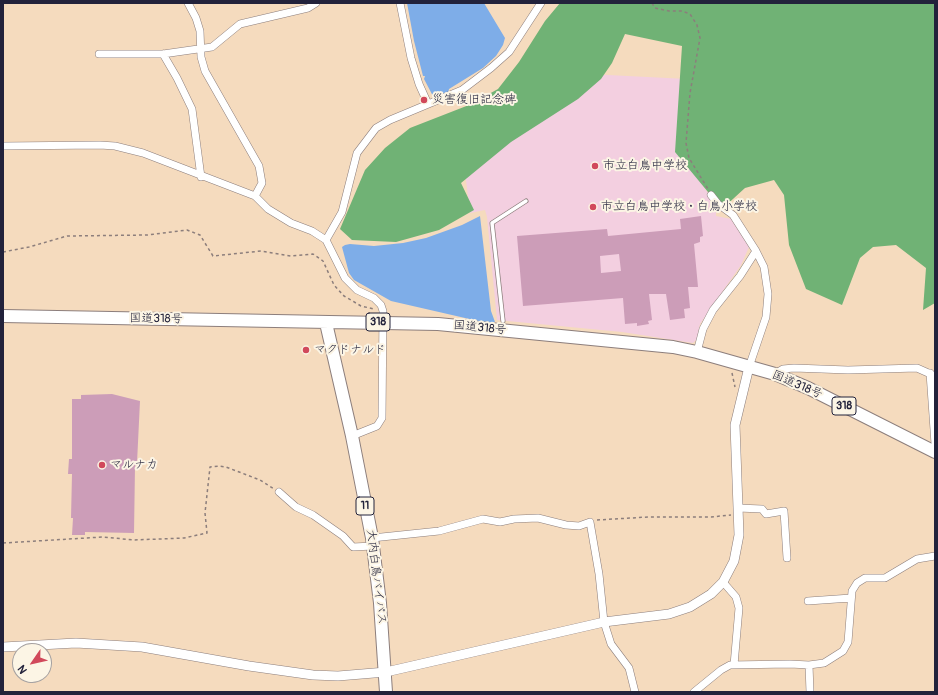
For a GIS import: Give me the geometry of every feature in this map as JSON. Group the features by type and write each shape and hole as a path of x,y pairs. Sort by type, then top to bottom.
{"highway":[{"name":"国道318号","path":"3,316 326,322 383,316 438,324 503,325 673,347 697,352 775,374 808,388 935,452"},
{"name":"大内白鳥バイパス","path":"326,322 352,436 372,542 380,603 386,672 386,692"}],"street":[{"path":"188,3 196,18 200,31 202,48 201,57 205,71 259,166 262,183 256,196"},
{"path":"99,54 163,54 212,47 240,24 308,8 316,3"},
{"path":"400,3 411,58 419,84 428,104"},
{"path":"326,240 342,212 352,168 360,149 376,128 390,120 462,90 509,52 541,3"},
{"path":"163,54 178,78 192,109 201,177"},
{"path":"3,146 115,146 143,153 201,177 256,196 268,209 285,220 312,231 326,240 345,278 357,290 374,298 381,305 383,316 382,418 377,426 352,436"},
{"path":"3,647 76,643 142,647 313,675 338,676 386,672 604,622 668,614 690,607 711,594 723,582 734,561 739,535 735,511 735,425 749,366 766,317 768,294 764,267 756,251 734,215 718,204 712,195"},
{"path":"697,352 703,328 713,310 740,276 756,251"},
{"path":"775,374 783,369 794,368 848,370 917,368 932,374 935,444"},
{"path":"279,492 296,507 313,515 343,536 353,546 439,531 483,519 500,522 538,518 566,525 578,526 590,522 599,574 604,622 611,644 629,668 636,692"},
{"path":"735,511 762,509 766,514 784,511 787,558"},
{"path":"694,692 721,670 734,665 790,664 808,666 824,663 843,651 848,642 852,591 857,583 865,578 885,578 917,559 935,556"},
{"path":"723,582 736,597 739,608 734,665"},
{"path":"808,601 851,598"},
{"path":"808,666 810,692"}],"lane":[{"path":"503,325 492,223 526,201"}],"path":[{"path":"652,3 655,8 669,11 682,11 690,14 697,25 700,38 690,93 686,143 689,158 712,195"},
{"path":"3,252 29,247 67,236 147,235 187,230 200,235 213,256 261,251 290,256 313,254 323,261 334,285 344,296 383,316"},
{"path":"731,361 736,388"},
{"path":"3,543 103,537 134,540 184,538 208,533 205,513 210,467 214,466 226,467 260,480 279,492"},
{"path":"590,522 605,518 711,518 728,516 735,511"}],"shaded area":[{"name":"市立白鳥中学校・白鳥小学校","path":"588,74 687,79 690,167 716,204 716,216 731,219 749,247 741,265 700,324 697,339 693,343 622,332 497,320 487,217 485,210 470,213 465,172"}],"green space":[{"path":"560,3 935,3 935,303 923,310 926,268 896,245 873,247 860,258 842,305 806,289 789,245 784,195 774,180 745,188 722,209 675,152 682,46 625,34 612,63 601,79 578,99 511,142 461,183 474,210 439,230 396,242 352,240 340,229 365,170 385,148 410,128 469,105 498,89 519,62 545,21"}],"water":[{"path":"407,3 484,3 505,38 503,45 496,56 483,68 449,89 448,94 434,98 424,79 425,76 423,76 414,41"},
{"path":"480,216 491,311 495,322 488,323 391,301 354,280 349,273 342,247 345,245 374,246 403,243 426,238 462,225"}],"building":[{"path":"701,216 703,236 700,237 700,242 694,244 698,287 688,287 690,308 684,309 685,318 670,320 666,294 649,294 652,320 648,321 649,324 637,326 637,323 625,324 623,298 523,306 517,236 607,229 608,236 681,229 680,219","holes":["619,254 621,271 601,273 600,256"]},
{"name":"マルナカ","path":"112,394 140,401 137,463 135,467 134,533 85,532 85,535 72,535 72,474 68,474 69,459 72,459 72,399 81,399 81,395"}],"place":[{"name":"災害復旧記念碑","path":"424,100"},
{"name":"市立白鳥中学校","path":"595,166"},
{"name":"市立白鳥中学校・白鳥小学校","path":"593,207"},
{"name":"マクドナルド","path":"306,350"},
{"name":"マルナカ","path":"102,465"}]}
